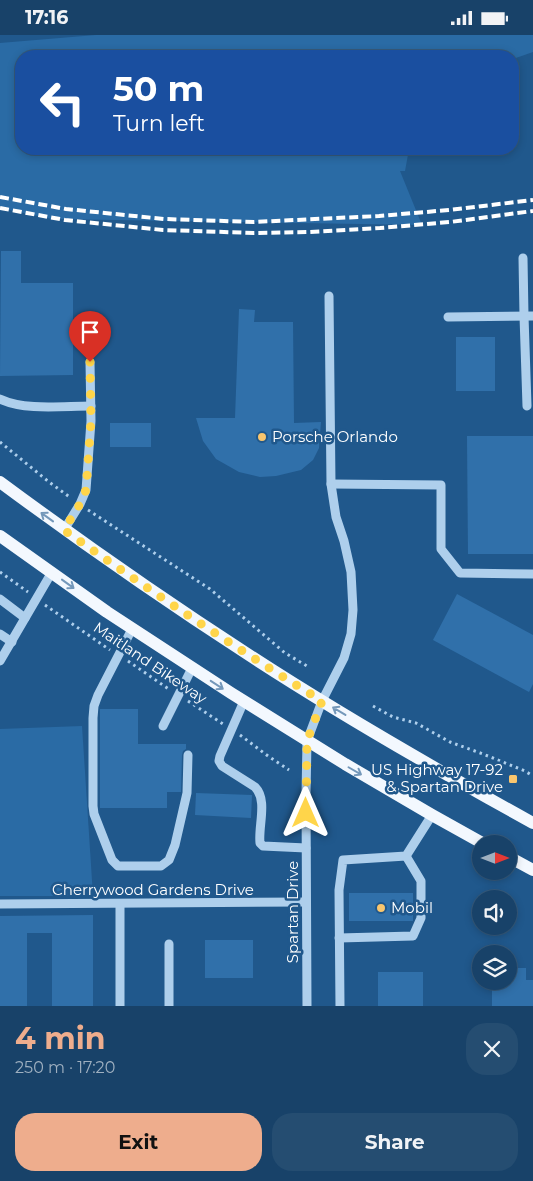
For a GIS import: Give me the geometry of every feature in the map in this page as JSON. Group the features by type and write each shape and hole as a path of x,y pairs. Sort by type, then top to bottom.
{"main road":[{"path":"0,482 124,572 251,657 452,779 533,823"},
{"path":"0,536 132,629 192,668 344,764 472,837"},
{"path":"518,862 533,870"}],"street":[{"path":"523,258 528,316 526,406"},
{"name":"Spartan Drive","path":"307,1006 307,741 322,701 344,658 351,634 353,610 351,572 336,517 331,484 329,296"},
{"path":"448,317 528,316"},
{"path":"64,530 86,490 91,421 90,362"},
{"path":"0,399 9,403 33,407 91,406"},
{"path":"331,484 441,485 441,549 460,573 533,574"},
{"path":"0,661 52,572"},
{"path":"0,599 25,618"},
{"path":"132,629 98,695 93,717 94,814 112,860 118,866 161,866 169,860 175,845 187,793 188,755"},
{"path":"0,634 12,642"},
{"path":"163,727 192,668"},
{"path":"244,701 219,761 259,791 262,799 260,843 263,846 306,848"},
{"path":"406,856 432,815"},
{"path":"340,1006 339,890 343,860 406,856"},
{"path":"340,938 413,936 421,918 421,881 406,856"},
{"name":"Cherrywood Gardens Drive","path":"0,904 306,902"},
{"path":"120,903 120,1006"},
{"path":"169,945 169,1006"}],"path":[{"path":"0,442 62,491"},
{"path":"95,514 210,589 285,653 307,666"},
{"name":"Maitland Bikeway","path":"0,572 118,655 231,729 289,770"},
{"path":"373,706 393,717 416,723 450,742 525,771 533,776"}],"shaded area":[{"path":"96,35 533,35 533,52 519,57 519,50 15,50 15,155 408,155 405,171 400,171 422,225 52,219 0,208 0,43"},
{"path":"82,726 93,896 0,896 0,729"}],"building":[{"path":"1,251 21,251 21,283 73,283 73,375 0,376"},
{"path":"239,309 255,310 254,322 293,322 294,423 321,422 319,448 313,460 301,470 276,476 260,477 239,472 216,459 203,441 196,418 235,418"},
{"path":"456,337 495,337 495,391 456,391"},
{"path":"110,423 151,423 151,447 110,447"},
{"path":"467,436 533,436 533,554 468,554"},
{"path":"457,594 533,635 533,684 529,692 433,640"},
{"path":"100,709 138,709 138,744 186,744 186,749 182,755 181,792 167,792 167,808 100,808"},
{"path":"196,793 252,795 251,818 195,815"},
{"path":"349,893 413,893 413,921 349,921"},
{"path":"93,915 93,1006 52,1006 52,933 27,933 27,1006 0,1006 0,916"},
{"path":"205,940 253,940 253,978 205,978"},
{"path":"517,968 526,968 526,980 533,980 533,1006 492,1006 492,990 517,990"},
{"path":"378,972 423,972 423,1006 378,1006"}],"railway":[{"path":"0,197 66,209 164,219 254,222 379,216 533,200"},
{"path":"0,208 65,220 163,230 254,233 380,228 450,222 533,211"}],"place":[{"name":"Porsche Orlando","path":"262,437"},
{"name":"US Highway 17-92 & Spartan Drive","path":"513,779"},
{"name":"Mobil","path":"381,908"}],"route":[{"path":"90,362 91,421 86,490 64,530 251,657 322,701 307,741 306,813"}]}
